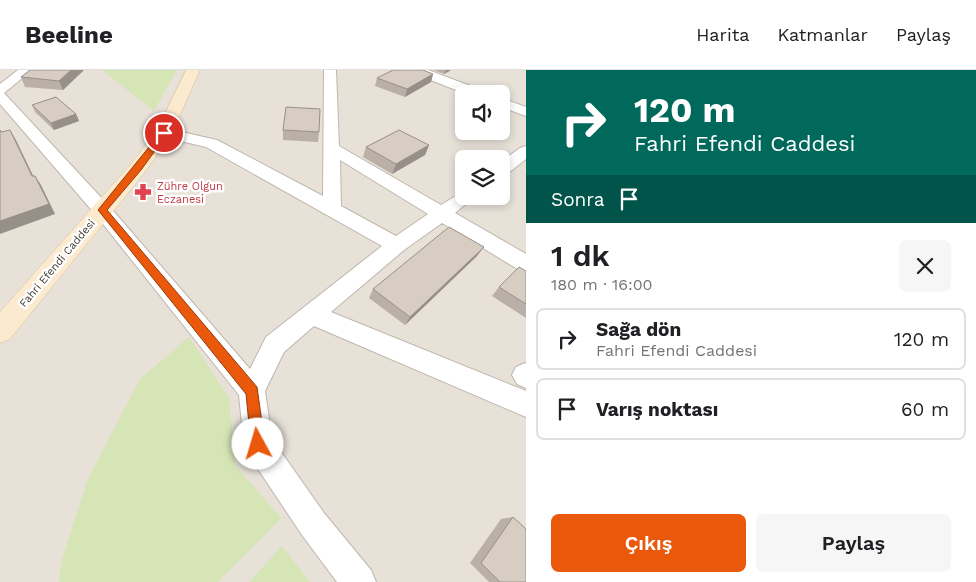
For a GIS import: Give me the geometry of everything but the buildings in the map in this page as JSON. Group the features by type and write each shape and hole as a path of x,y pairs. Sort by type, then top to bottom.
{"street":[{"path":"0,90 26,70"},
{"name":"Fahri Efendi Caddesi","path":"0,331 98,206 156,126 183,70"},
{"name":"Fahri Efendi Caddesi","path":"0,307 98,206 138,168 164,133 193,70"},
{"path":"330,70 332,209"},
{"path":"417,70 456,85"},
{"path":"0,96 98,206 252,392"},
{"path":"510,106 526,112"},
{"path":"164,133 211,143 397,246"},
{"path":"331,148 526,264"},
{"path":"510,163 526,151"},
{"path":"358,582 313,524 258,444 252,392 275,345 397,246 455,204"},
{"path":"312,315 526,404"}],"shaded area":[{"path":"0,70 526,70 526,582 0,582"}],"green space":[{"path":"102,70 177,70 154,111"},
{"path":"189,337 229,398 236,466 281,518 218,582 59,582 62,559 88,479 140,379"},
{"path":"282,546 310,582 249,582"}],"place":[{"name":"Zühre Olgun Eczanesi","path":"143,192"}],"route":[{"path":"164,133 138,168 102,210 252,392 258,444"}]}
